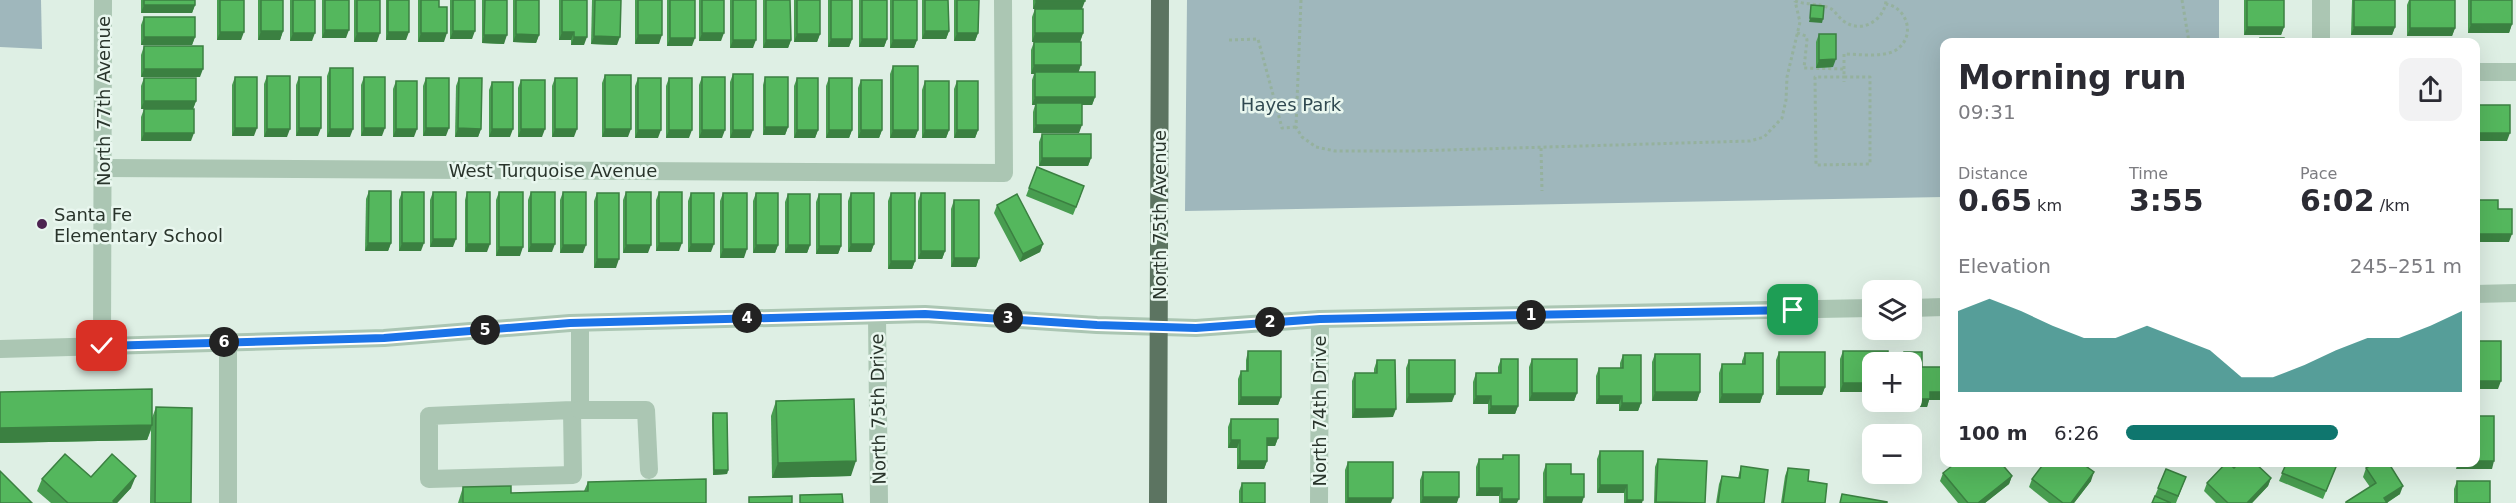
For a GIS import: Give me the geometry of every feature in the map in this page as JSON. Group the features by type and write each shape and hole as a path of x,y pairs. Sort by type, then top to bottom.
{"main road":[{"name":"North 75th Avenue","path":"1158,503 1160,0"}],"street":[{"name":"North 77th Avenue","path":"102,346 103,0"},
{"name":"West Turquoise Avenue","path":"103,168 1004,173 1003,0"},
{"path":"2321,0 2321,38"},
{"path":"2480,72 2516,72"},
{"path":"2480,294 2516,293"},
{"path":"1922,308 1940,307"},
{"path":"0,349 384,338 580,323 925,314 1097,325 1196,328 1320,319 1862,308"},
{"name":"North 75th Drive","path":"877,316 879,503"},
{"name":"North 74th Drive","path":"1319,503 1320,319"},
{"path":"580,323 576,410 573,475 429,479 429,416 576,410 646,410 649,470"},
{"path":"228,342 228,503"}],"path":[{"path":"1300,0 1296,127 1302,137 1316,147 1335,151 1541,148 1750,141 1764,137 1782,118 1787,77 1800,22 1795,1 1825,6 1832,9 1844,22 1862,25 1877,20 1883,14 1886,2 1902,11 1907,26 1902,44 1890,53 1844,54 1844,82"},
{"path":"2182,0 2188,38"},
{"path":"1797,33 1806,36 1807,40 1804,68 1844,69"},
{"path":"1229,40 1258,39 1282,128 1296,127"},
{"path":"1815,77 1844,77 1870,77 1870,164 1816,165 1815,77"},
{"path":"1541,148 1542,190"}],"green space":[{"path":"0,0 41,0 42,49 0,47"},
{"name":"Hayes Park","path":"1187,0 2219,0 2219,38 1940,38 1940,197 1185,211"}],"building":[{"path":"144,0 195,0 195,5 144,5"},
{"path":"220,0 244,0 244,32 220,32"},
{"path":"261,0 283,0 283,31 261,31"},
{"path":"293,0 315,0 315,33 293,33"},
{"path":"325,0 349,0 349,30 325,30"},
{"path":"357,0 380,0 380,33 357,33"},
{"path":"388,0 409,0 409,32 388,32"},
{"path":"421,0 439,0 439,7 447,7 447,33 421,33"},
{"path":"453,0 475,0 475,31 453,31"},
{"path":"485,0 507,0 507,35 484,35"},
{"path":"516,0 539,0 539,35 516,34"},
{"path":"562,0 587,0 587,37 574,37 574,32 562,32"},
{"path":"595,0 621,0 620,37 594,36"},
{"path":"638,0 662,0 662,35 638,35"},
{"path":"670,0 695,0 695,38 670,38"},
{"path":"702,0 724,0 724,33 702,33"},
{"path":"733,0 756,0 756,40 733,40"},
{"path":"766,0 790,0 791,40 766,40"},
{"path":"797,0 820,0 820,34 797,34"},
{"path":"831,0 852,0 852,39 831,39"},
{"path":"862,0 887,0 887,39 862,39"},
{"path":"893,0 917,0 917,40 893,40"},
{"path":"925,0 948,0 949,31 925,31"},
{"path":"957,0 979,0 978,33 957,33"},
{"path":"1085,0 1085,1 1036,1"},
{"path":"2247,0 2284,0 2284,27 2247,27"},
{"path":"2354,0 2395,0 2395,27 2354,27"},
{"path":"2410,0 2455,0 2455,28 2410,28"},
{"path":"2471,0 2512,0 2512,24 2471,24"},
{"path":"1811,5 1824,6 1823,19 1810,18"},
{"path":"1035,9 1083,9 1083,33 1035,33"},
{"path":"144,17 195,17 195,37 144,37"},
{"path":"1819,34 1836,34 1836,59 1819,60"},
{"path":"1034,42 1081,42 1081,65 1034,65"},
{"path":"144,46 203,46 203,69 144,69"},
{"path":"893,66 918,66 918,130 893,130"},
{"path":"330,68 353,68 353,129 330,129"},
{"path":"1035,72 1095,72 1095,97 1035,97"},
{"path":"733,74 753,74 753,130 733,130"},
{"path":"605,75 631,75 631,129 605,129"},
{"path":"267,76 290,76 290,129 267,129"},
{"path":"235,77 257,77 257,128 235,128"},
{"path":"299,77 321,77 321,128 299,128"},
{"path":"364,77 385,77 385,128 364,128"},
{"path":"702,77 725,77 725,130 702,130"},
{"path":"765,77 788,77 788,127 765,127"},
{"path":"144,78 196,78 196,101 144,101"},
{"path":"426,78 449,78 449,128 426,128"},
{"path":"459,78 482,78 481,129 458,128"},
{"path":"555,78 577,78 577,129 555,129"},
{"path":"638,78 661,78 661,130 638,130"},
{"path":"669,78 692,78 692,130 669,130"},
{"path":"797,78 818,78 818,130 797,130"},
{"path":"829,78 852,78 852,130 829,130"},
{"path":"521,80 545,80 545,129 521,129"},
{"path":"861,80 882,80 882,130 861,130"},
{"path":"396,81 417,81 417,129 396,129"},
{"path":"925,81 949,81 949,130 925,130"},
{"path":"957,81 978,81 978,130 957,130"},
{"path":"492,82 513,82 513,129 492,129"},
{"path":"1036,103 1082,103 1082,125 1036,125"},
{"path":"2480,105 2510,105 2510,133 2480,133"},
{"path":"144,109 194,109 194,133 144,133"},
{"path":"1042,134 1091,134 1091,158 1042,158"},
{"path":"1037,167 1084,186 1076,207 1029,188"},
{"path":"369,191 391,191 391,243 368,243"},
{"path":"402,192 424,192 424,243 402,243"},
{"path":"433,192 456,192 456,239 433,239"},
{"path":"467,192 490,192 490,244 467,244"},
{"path":"499,192 523,192 523,247 499,247"},
{"path":"531,192 555,192 555,244 531,244"},
{"path":"563,192 586,192 586,245 563,245"},
{"path":"626,192 651,192 651,245 626,245"},
{"path":"659,192 682,192 682,243 659,243"},
{"path":"597,193 619,193 619,259 597,259"},
{"path":"691,193 714,193 714,244 691,244"},
{"path":"723,193 747,193 747,249 723,249"},
{"path":"756,193 778,193 778,245 756,245"},
{"path":"851,193 874,193 874,244 851,244"},
{"path":"891,193 915,193 915,261 891,261"},
{"path":"921,193 945,193 945,251 921,251"},
{"path":"788,194 810,194 810,245 788,245"},
{"path":"819,194 841,194 841,246 819,246"},
{"path":"1017,194 1043,244 1023,254 997,205"},
{"path":"954,200 979,200 979,258 954,258"},
{"path":"2480,200 2498,200 2498,209 2512,209 2512,234 2480,234"},
{"path":"2480,341 2501,341 2501,381 2480,381"},
{"path":"1248,351 1281,351 1281,397 1241,397 1241,371 1248,371"},
{"path":"1843,351 1888,351 1862,352 1862,383 1843,383"},
{"path":"1779,352 1825,352 1825,387 1779,387"},
{"path":"1745,353 1763,353 1763,394 1722,394 1722,364 1745,364"},
{"path":"1655,354 1700,354 1700,392 1655,392"},
{"path":"1623,355 1641,355 1641,403 1622,403 1622,396 1599,396 1599,368 1623,368"},
{"path":"1501,359 1518,359 1518,406 1491,406 1491,396 1476,396 1476,373 1501,373"},
{"path":"1532,359 1577,359 1577,393 1532,393"},
{"path":"1377,360 1395,360 1396,409 1355,409 1355,373 1377,373"},
{"path":"1409,360 1455,360 1455,394 1409,394"},
{"path":"1922,367 1940,367 1940,392 1930,392 1930,399 1922,399"},
{"path":"152,389 152,425 0,428 0,392"},
{"path":"854,399 856,461 778,463 776,401"},
{"path":"156,407 192,408 191,503 155,503"},
{"path":"713,413 727,413 728,470 714,470"},
{"path":"2480,416 2494,416 2494,461 2480,461"},
{"path":"1231,419 1278,419 1278,438 1267,438 1267,461 1240,461 1240,440 1231,440"},
{"path":"1600,451 1643,451 1643,500 1627,500 1627,485 1600,485"},
{"path":"65,454 91,477 112,454 136,476 113,501 115,503 68,503 42,479"},
{"path":"1503,455 1519,455 1519,499 1502,499 1502,488 1479,488 1479,459 1503,459"},
{"path":"1658,459 1707,461 1705,503 1656,502"},
{"path":"1348,462 1393,462 1393,498 1348,498"},
{"path":"1546,464 1571,464 1571,474 1584,474 1584,497 1546,497"},
{"path":"1741,466 1768,470 1764,503 1718,503 1722,476 1740,478"},
{"path":"1951,467 2004,467 2012,476 1978,503 1968,503 1943,473"},
{"path":"2041,467 2087,467 2094,472 2071,503 2063,503 2032,479"},
{"path":"2222,467 2259,467 2271,478 2247,503 2228,503 2207,483"},
{"path":"2285,467 2336,467 2326,491 2282,473"},
{"path":"2391,467 2403,486 2384,498 2387,503 2346,503 2376,483 2366,468"},
{"path":"1788,468 1809,470 1808,481 1827,484 1825,503 1783,503"},
{"path":"2166,469 2186,477 2178,496 2158,488"},
{"path":"0,471 32,503 0,503"},
{"path":"1423,472 1459,472 1459,497 1423,497"},
{"path":"706,479 706,503 463,503 463,487 511,486 511,493 588,491 588,482"},
{"path":"2457,481 2490,481 2490,503 2457,503"},
{"path":"1242,483 1265,483 1265,503 1242,503"},
{"path":"842,494 843,503 800,503 800,495"},
{"path":"1842,494 1887,502 1887,503 1840,503"},
{"path":"792,496 792,503 749,503 749,497"},
{"path":"2155,496 2171,503 2152,503"}],"place":[{"name":"Santa Fe Elementary School","path":"42,224"}],"route":[{"path":"102,346 384,338 570,323 925,314 1097,325 1196,328 1320,319 1793,310"}]}
